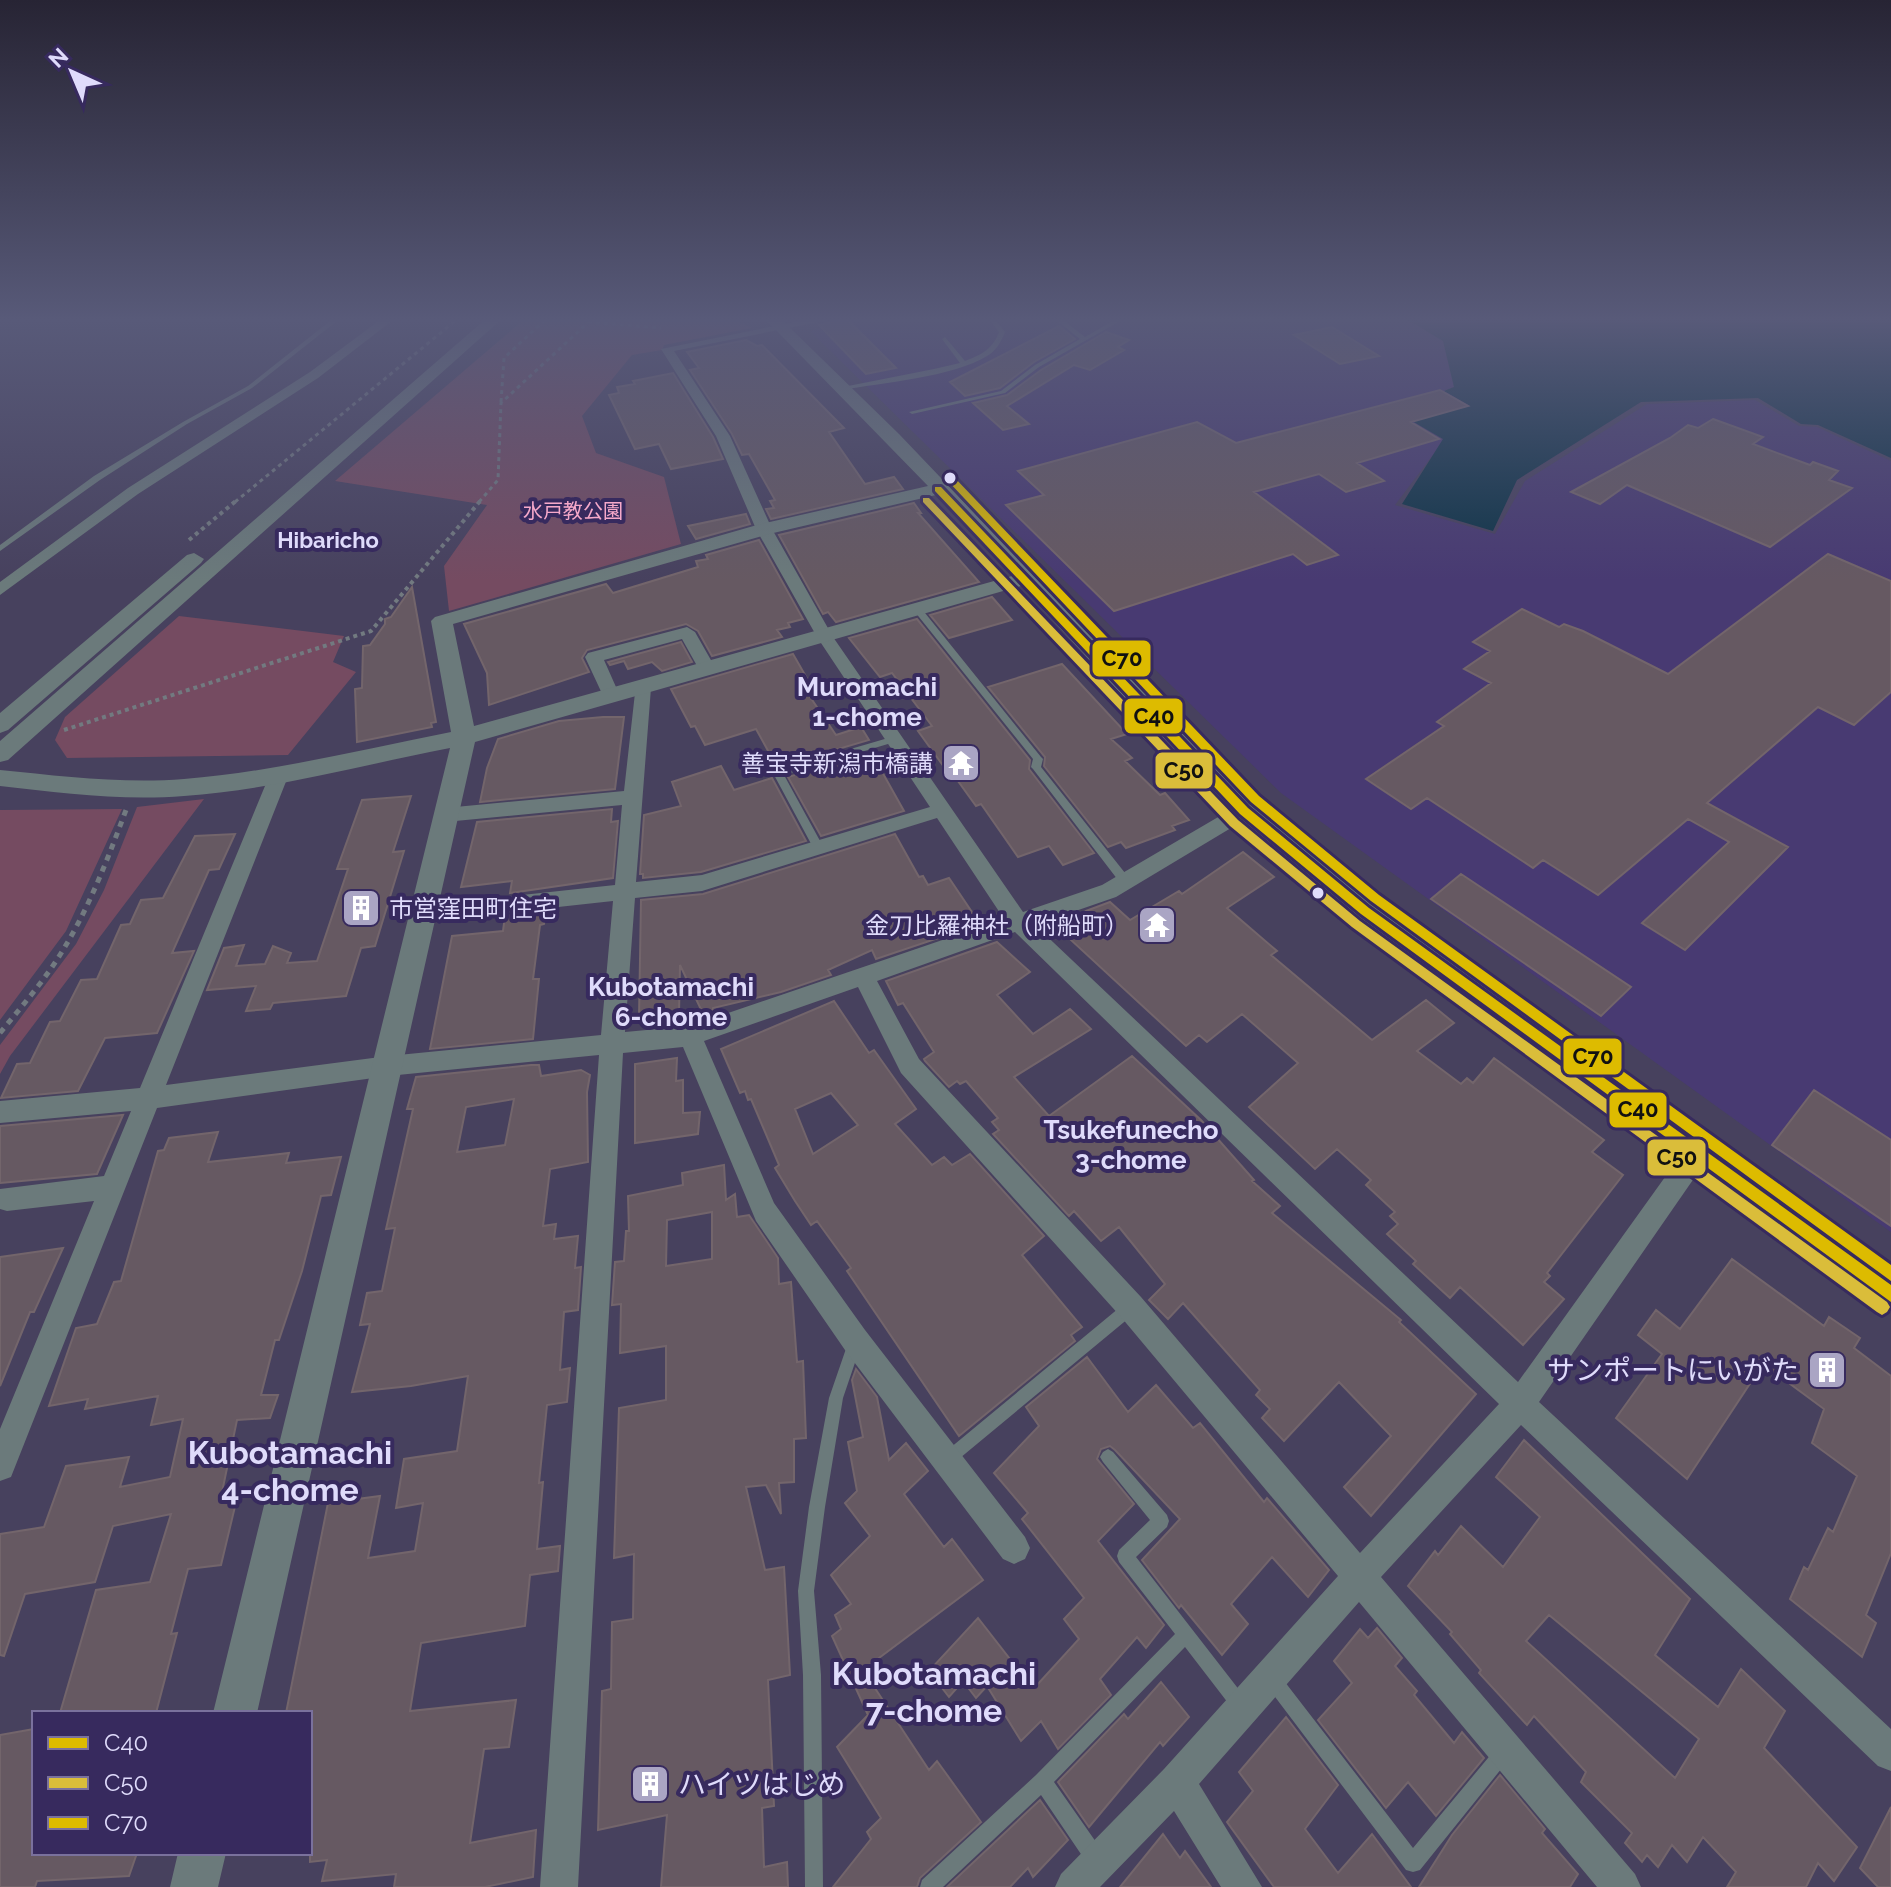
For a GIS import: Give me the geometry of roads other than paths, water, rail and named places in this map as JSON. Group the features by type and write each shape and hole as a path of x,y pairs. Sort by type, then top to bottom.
{"street":[{"path":"0,590 133,491 267,405"},
{"path":"0,725 372,405"},
{"path":"4,751 397,405"},
{"path":"703,405 723,436 764,529 825,637 1018,922 1520,1404 1891,1753"},
{"path":"859,405 1244,811 1365,911 1891,1294"},
{"path":"235,1711 464,737 442,621 764,529 938,489"},
{"path":"0,778 74,786 183,788 279,774 464,737 1024,579"},
{"path":"611,696 594,657 687,632 707,669"},
{"path":"559,1887 612,1045 642,688"},
{"path":"0,1466 279,774"},
{"path":"445,815 634,797"},
{"path":"421,914 702,883 820,850 942,810"},
{"path":"0,1112 149,1098 388,1066 690,1036 1109,891 1244,811"},
{"path":"863,976 910,1066 1131,1307 1622,1887"},
{"path":"690,1036 765,1212 855,1340 1014,1548"},
{"path":"1085,1879 1520,1404 1697,1153"},
{"path":"7,1199 113,1187"},
{"path":"1177,1782 1243,1887"},
{"path":"194,1887 202,1855"}],"lane":[{"path":"0,549 97,478 217,405"},
{"path":"912,412 944,405"},
{"path":"918,610 1038,759 1036,767 1125,881"},
{"path":"820,850 778,773 895,739"},
{"path":"948,1459 1131,1307"},
{"path":"814,1887 812,1675 806,1591 836,1398 855,1340"},
{"path":"1108,1457 1161,1521 1125,1556 1241,1706"},
{"path":"929,1887 1042,1781 1186,1634"},
{"path":"1269,1675 1413,1863 1506,1749"},
{"path":"1042,1781 1085,1879"}],"water":[{"path":"1636,405 1517,480 1493,531 1402,504 1443,439 1412,421 1470,406"},
{"path":"1770,405 1891,405 1891,458 1818,425 1801,424"}],"place":[{"name":"善宝寺新潟市橋講","path":"961,763"},
{"name":"市営窪田町住宅","path":"361,908"},
{"name":"金刀比羅神社（附船町）","path":"1157,925"},
{"name":"サンポートにいがた","path":"1827,1370"},
{"name":"ハイツはじめ","path":"650,1784"}],"district":[{"name":"Hibaricho","path":"328,540"},
{"name":"Muromachi 1-chome","path":"867,702"},
{"name":"Kubotamachi 6-chome","path":"671,1002"},
{"name":"Tsukefunecho 3-chome","path":"1131,1145"},
{"name":"Kubotamachi 4-chome","path":"290,1470"},
{"name":"Kubotamachi 7-chome","path":"934,1692"}],"park label":[{"name":"水戸教公園","path":"573,511"}]}
